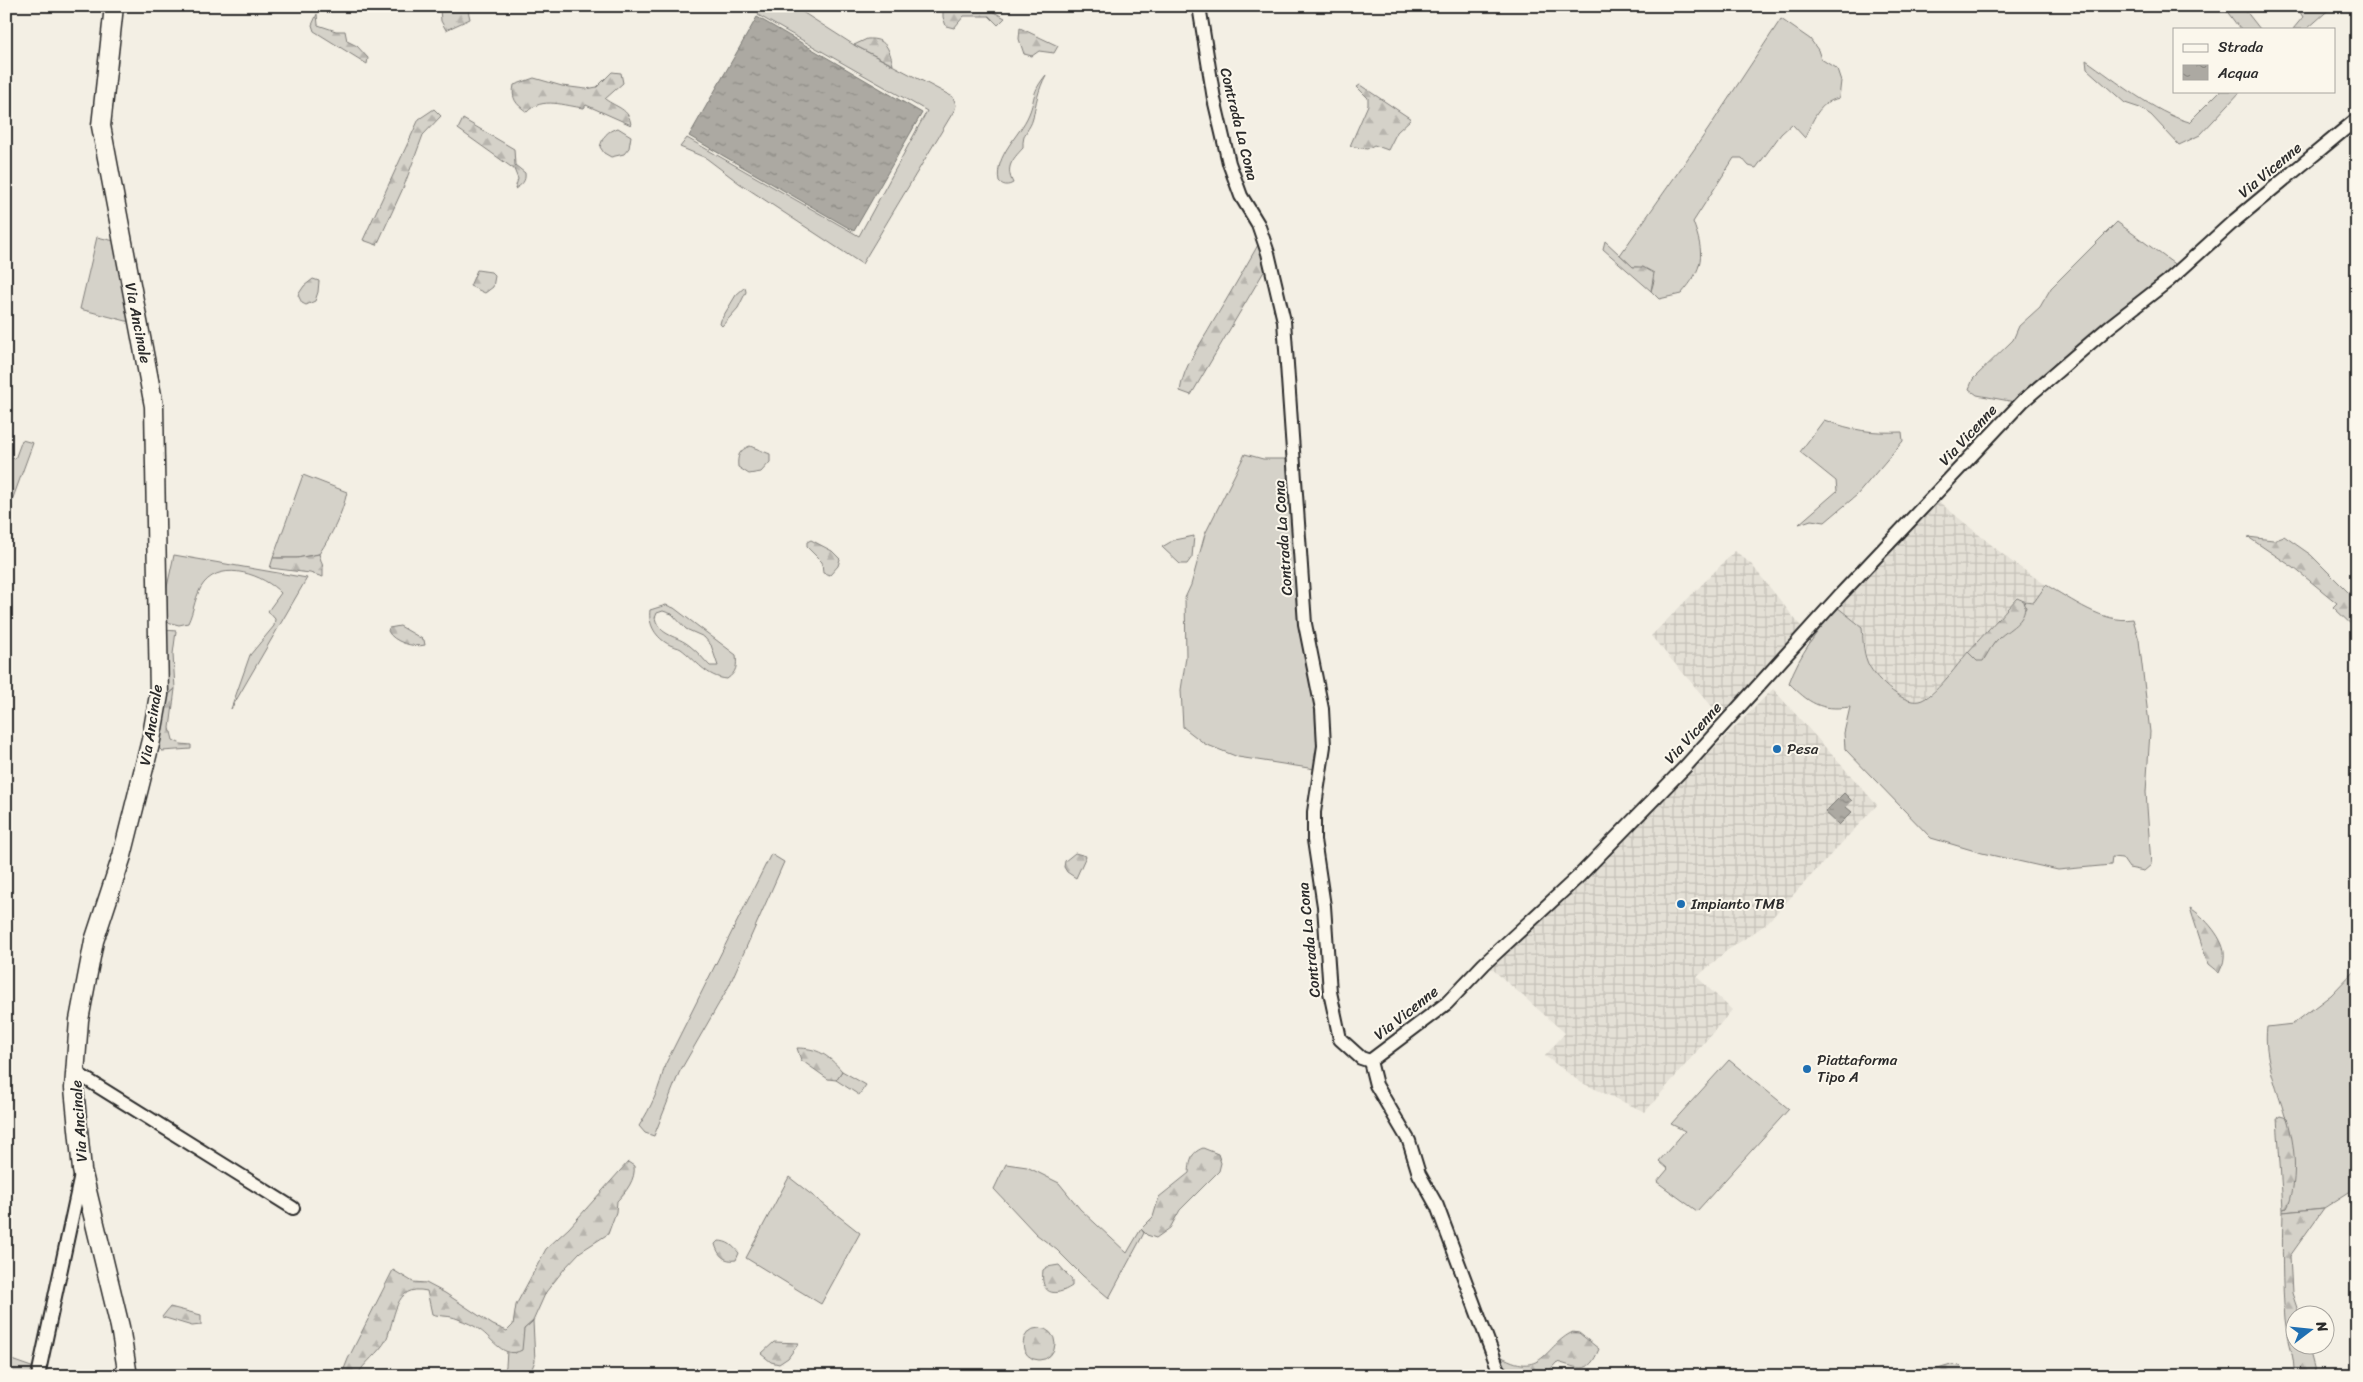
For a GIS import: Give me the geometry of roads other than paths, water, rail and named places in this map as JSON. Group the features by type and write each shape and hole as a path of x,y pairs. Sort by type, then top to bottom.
{"main road":[{"name":"Via Ancinale","path":"114,6 101,126 154,406 159,695 152,740 122,856 94,941 79,1020 74,1088 82,1170 120,1327 128,1376"}],"street":[{"name":"Contrada La Cona","path":"1199,6 1214,99 1229,163 1240,196 1261,232 1268,253 1284,321 1304,624 1322,709 1324,746 1314,812 1314,840 1324,906 1330,992 1340,1039 1361,1058 1370,1061"},
{"name":"Via Vicenne","path":"1370,1061 1447,1004 1484,964 1578,876 1685,767 1841,594 2021,403 2109,327 2168,281 2234,221 2357,120"},
{"path":"1370,1061 1376,1085 1409,1141 1420,1174 1437,1206 1501,1376"},
{"path":"75,1072 293,1208"},
{"path":"38,1376 82,1170"}],"water":[{"path":"757,17 922,113 854,231 689,136"},
{"path":"1844,793 1852,801 1846,807 1852,812 1839,825 1825,812"}],"place":[{"name":"Pesa","path":"1777,749"},
{"name":"Impianto TMB","path":"1681,904"},
{"name":"Piattaforma Tipo A","path":"1807,1069"}]}
